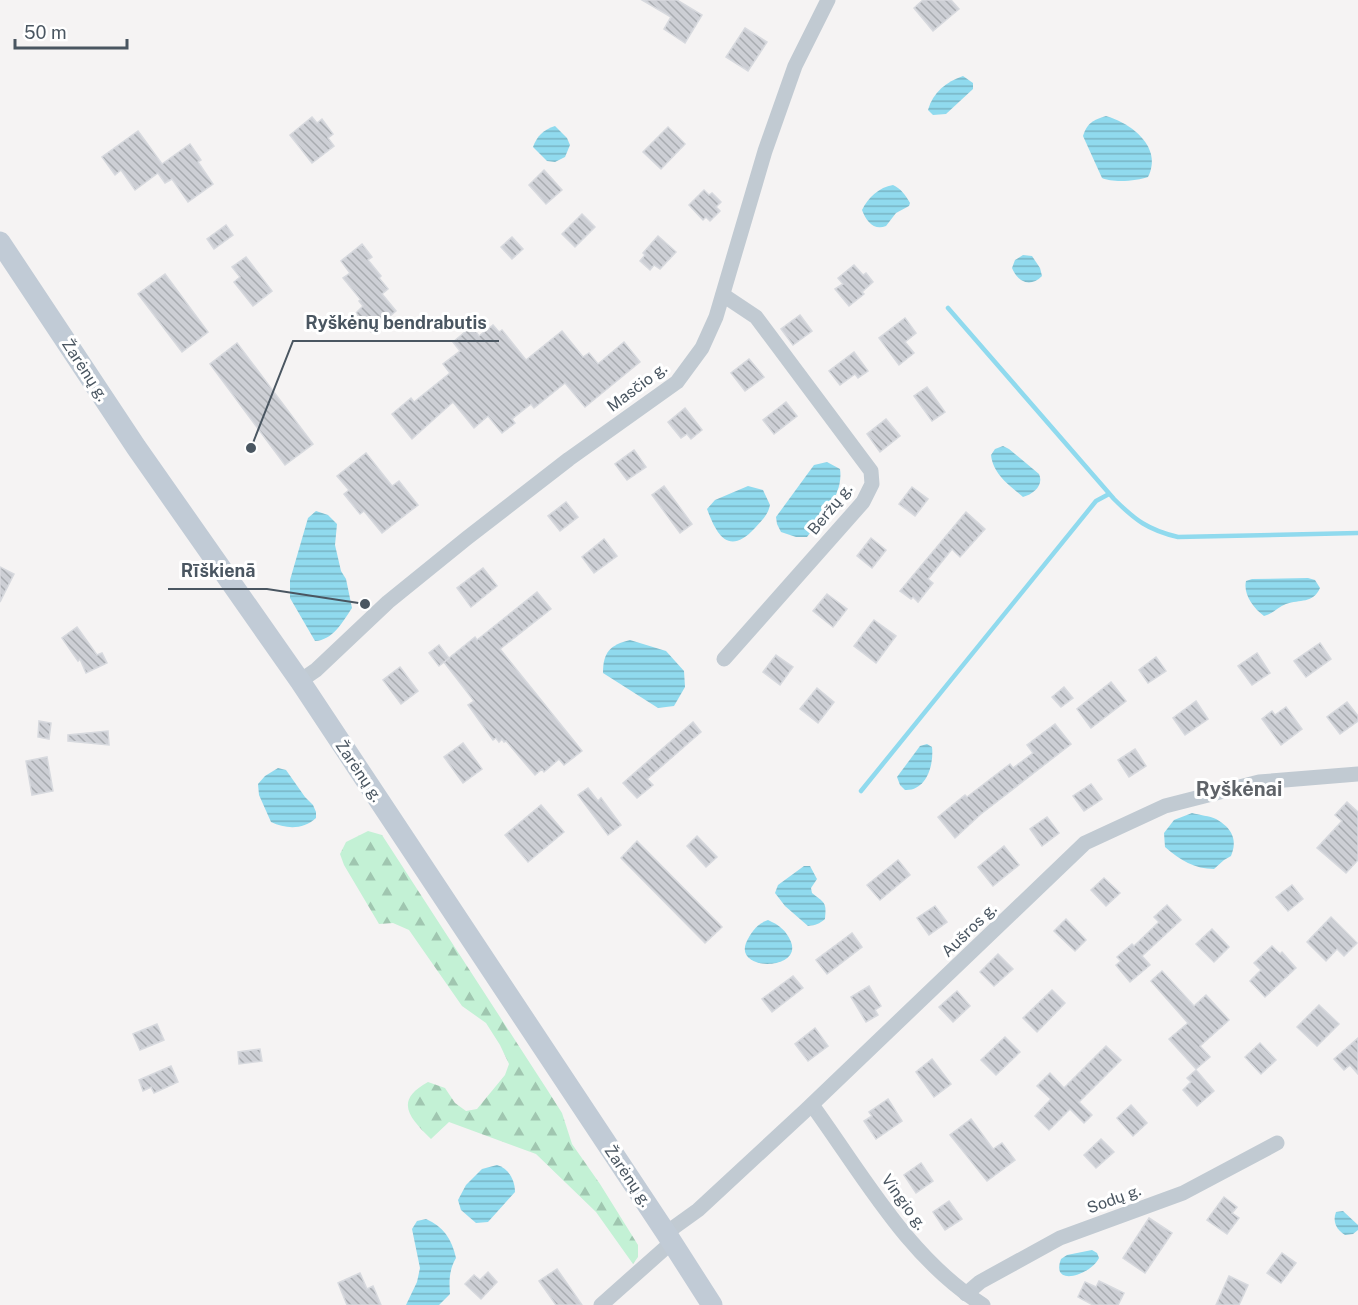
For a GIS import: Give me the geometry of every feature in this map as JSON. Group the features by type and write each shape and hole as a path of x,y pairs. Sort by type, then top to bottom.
{"main road":[{"name":"Žarėnų g.","path":"0,242 136,447 300,681 712,1305"}],"street":[{"name":"Masčio g.","path":"300,681 316,670 388,602 467,538 569,459 677,382 702,348 716,317 765,151 795,66 828,0"},
{"name":"Beržų g.","path":"723,295 756,317 871,471 872,484 863,502 724,659"},
{"name":"Aušros g.","path":"601,1305 669,1237 812,1105 1085,843 1165,806 1259,782 1358,774"},
{"name":"Vingio g.","path":"812,1105 908,1239 936,1270 983,1305"},
{"name":"Sodų g.","path":"966,1294 980,1282 1060,1238 1183,1193 1277,1143"}],"green space":[{"path":"368,831 382,835 562,1113 572,1144 638,1245 638,1257 633,1264 596,1212 536,1154 449,1122 431,1139 412,1117 408,1110 411,1096 428,1082 445,1088 455,1103 466,1111 477,1109 505,1075 509,1064 486,1023 462,1006 409,930 393,923 379,924 344,865 340,854 346,842"}],"water":[{"path":"963,76 973,83 973,89 946,114 933,115 928,110 933,98 951,81"},
{"path":"1106,116 1134,130 1148,146 1152,166 1148,177 1125,181 1102,178 1083,136 1091,123"},
{"path":"555,126 567,138 570,145 565,157 555,162 547,161 533,147 541,134"},
{"path":"893,185 905,194 910,203 909,206 896,213 886,226 874,226 862,210 874,194"},
{"path":"1023,255 1032,256 1040,268 1042,276 1038,280 1025,282 1012,268 1015,260"},
{"path":"1003,446 1039,474 1039,485 1031,494 1023,497 1002,479 995,468 991,455 995,449"},
{"path":"827,462 840,469 840,479 835,497 825,514 807,537 796,537 781,532 776,517 814,465"},
{"path":"748,486 763,490 770,505 769,509 762,520 746,536 738,541 725,539 715,527 707,509 715,500"},
{"path":"316,511 328,515 337,524 335,545 352,608 332,634 315,641 290,598 290,580 308,518"},
{"path":"1308,578 1315,580 1320,588 1314,597 1286,604 1264,616 1247,596 1246,581 1252,579"},
{"path":"630,640 666,651 684,671 685,687 674,706 658,708 603,673 604,660 609,650 617,644"},
{"path":"927,744 932,747 932,761 928,775 919,786 905,790 897,777 920,746"},
{"path":"278,768 286,770 313,805 316,818 306,825 294,827 271,822 259,795 258,784 265,776"},
{"path":"1192,813 1216,819 1230,830 1234,840 1231,856 1214,869 1188,863 1165,847 1164,833 1174,820"},
{"path":"804,866 810,866 817,879 811,888 812,893 824,903 826,909 825,919 808,926 785,906 775,893 778,885"},
{"path":"768,920 787,934 792,951 787,958 779,962 758,963 750,959 745,952 746,943 755,929"},
{"path":"497,1165 505,1169 510,1176 515,1192 488,1222 476,1223 461,1210 458,1200 466,1185 482,1169"},
{"path":"1343,1211 1358,1225 1358,1230 1353,1234 1345,1235 1336,1225 1336,1212"},
{"path":"426,1219 442,1229 454,1251 456,1258 450,1276 450,1294 439,1305 406,1305 417,1282 420,1268 412,1229 417,1221"},
{"path":"1092,1250 1099,1258 1095,1264 1073,1276 1061,1273 1059,1268 1061,1259 1067,1255"}],"building":[{"path":"642,0 677,0 702,15 685,43 664,29 671,17"},
{"path":"923,0 951,0 959,9 933,31 914,8"},
{"path":"745,28 767,42 748,71 726,57"},
{"path":"312,117 317,123 322,119 333,134 328,138 334,146 312,163 290,135"},
{"path":"668,127 685,144 661,169 643,152"},
{"path":"138,131 162,164 190,144 201,160 198,162 213,184 188,202 172,179 165,183 158,173 135,190 121,170 115,175 102,157"},
{"path":"544,170 562,190 546,204 529,185"},
{"path":"704,190 709,195 712,193 721,202 716,207 720,211 710,221 706,217 703,220 689,205"},
{"path":"582,214 595,227 575,247 562,234"},
{"path":"226,225 233,235 214,249 207,239"},
{"path":"658,236 676,252 660,269 654,265 650,270 640,261 645,255 643,253"},
{"path":"512,237 523,249 512,259 501,247"},
{"path":"362,244 372,257 368,260 388,289 382,294 396,311 371,332 356,313 363,306 359,301 361,300 343,278 350,273 341,261"},
{"path":"246,257 272,291 253,306 234,282 240,277 232,267"},
{"path":"854,265 863,275 866,273 873,282 862,292 864,294 849,306 835,289 843,284 838,278"},
{"path":"165,274 208,332 182,352 138,294"},
{"path":"800,315 812,331 793,345 781,329"},
{"path":"905,318 916,333 905,342 914,353 899,365 879,338"},
{"path":"493,325 499,332 502,330 526,360 562,331 583,357 589,353 598,364 624,342 640,362 585,407 565,383 534,408 531,404 512,419 515,423 502,433 488,416 474,428 453,402 412,439 392,414 411,398 414,402 450,373 443,364 460,351 453,342 472,326 479,336"},
{"path":"237,343 313,444 285,465 210,364"},
{"path":"854,352 868,371 858,378 855,374 840,385 829,371"},
{"path":"749,359 764,377 745,391 731,373"},
{"path":"927,387 945,412 932,421 914,396"},
{"path":"786,402 797,416 774,434 763,420"},
{"path":"685,408 702,430 691,439 687,434 681,438 668,422"},
{"path":"886,419 900,436 880,452 867,434"},
{"path":"634,450 646,467 627,480 615,464"},
{"path":"366,453 392,486 399,481 418,505 382,533 364,511 360,514 344,494 349,490 337,476"},
{"path":"664,486 692,524 680,533 652,495"},
{"path":"912,487 928,499 915,516 899,504"},
{"path":"566,502 578,517 560,531 548,516"},
{"path":"966,512 985,529 960,557 952,549 928,579 933,583 918,602 900,591"},
{"path":"871,538 886,550 872,568 857,556"},
{"path":"604,539 617,556 594,573 582,557"},
{"path":"0,567 14,574 0,602"},
{"path":"483,568 497,586 471,607 457,588"},
{"path":"537,592 551,609 500,649 582,751 564,765 559,759 544,772 542,769 535,775 506,741 502,739 499,742 496,738 493,740 468,705 474,701 444,662 475,637 477,640"},
{"path":"827,594 847,609 833,627 813,611"},
{"path":"874,620 896,636 876,663 854,646"},
{"path":"77,627 97,655 102,653 107,663 86,673 80,659 78,661 62,638"},
{"path":"1320,643 1331,659 1306,677 1294,661"},
{"path":"439,645 449,658 439,666 429,653"},
{"path":"1257,653 1270,673 1252,685 1238,666"},
{"path":"776,655 793,667 780,685 763,672"},
{"path":"1156,657 1166,671 1148,683 1139,670"},
{"path":"400,667 418,691 401,704 383,680"},
{"path":"1111,682 1126,701 1091,728 1077,709"},
{"path":"1064,687 1073,698 1061,707 1052,697"},
{"path":"817,688 834,702 818,723 800,709"},
{"path":"1196,701 1208,719 1185,735 1173,718"},
{"path":"1347,702 1358,716 1358,721 1340,734 1327,717"},
{"path":"1286,707 1302,729 1281,745 1262,719 1272,711 1275,715"},
{"path":"39,721 51,723 49,739 38,737"},
{"path":"693,722 701,732 647,779 653,785 637,798 623,783"},
{"path":"1055,724 1071,744 981,814 955,838 938,817 1010,764 1013,768 1033,753 1027,745"},
{"path":"108,731 109,745 68,741 68,735"},
{"path":"463,743 482,769 463,783 444,757"},
{"path":"1135,749 1146,766 1129,777 1118,760"},
{"path":"47,757 53,791 32,795 26,761"},
{"path":"1091,784 1102,799 1084,811 1073,796"},
{"path":"588,788 598,801 601,798 621,825 608,835 578,795"},
{"path":"1347,802 1358,812 1358,860 1346,873 1317,848 1342,821 1335,815"},
{"path":"541,805 564,832 528,862 505,835"},
{"path":"1047,817 1059,833 1042,846 1030,829"},
{"path":"697,836 717,857 706,867 687,846"},
{"path":"637,841 722,927 705,943 621,858"},
{"path":"1004,846 1019,865 993,886 978,867"},
{"path":"898,860 910,875 880,900 867,885"},
{"path":"1104,878 1120,893 1106,906 1091,890"},
{"path":"1292,885 1303,899 1288,911 1276,897"},
{"path":"1167,905 1181,920 1142,956 1150,965 1130,982 1116,965 1121,961 1117,957 1132,944 1134,946 1159,922 1154,917"},
{"path":"935,906 947,922 929,935 917,918"},
{"path":"1331,917 1357,943 1344,956 1337,949 1326,961 1307,942"},
{"path":"1066,919 1086,940 1075,951 1054,931"},
{"path":"1212,929 1229,947 1214,962 1196,944"},
{"path":"852,933 862,947 827,974 816,960"},
{"path":"1272,946 1280,954 1282,952 1296,968 1265,997 1250,981 1261,970 1254,963"},
{"path":"998,954 1013,969 994,986 980,972"},
{"path":"1162,971 1194,1006 1206,995 1229,1020 1200,1046 1210,1057 1196,1069 1169,1039 1188,1023 1151,981"},
{"path":"793,976 803,988 772,1012 762,999"},
{"path":"869,986 881,1006 875,1010 878,1015 866,1022 851,997"},
{"path":"1052,990 1065,1003 1037,1032 1023,1018"},
{"path":"957,991 970,1006 953,1022 939,1007"},
{"path":"1319,1005 1339,1024 1317,1046 1297,1027"},
{"path":"157,1024 164,1040 140,1050 133,1034"},
{"path":"815,1028 828,1046 808,1061 795,1044"},
{"path":"1005,1037 1020,1052 996,1075 981,1060"},
{"path":"1358,1038 1358,1074 1350,1065 1344,1070 1334,1059"},
{"path":"1260,1043 1276,1060 1261,1074 1245,1057"},
{"path":"1106,1046 1121,1060 1079,1102 1092,1115 1084,1123 1070,1109 1049,1130 1035,1116 1051,1099 1037,1086 1050,1073 1064,1088"},
{"path":"260,1049 262,1061 239,1064 238,1052"},
{"path":"932,1059 951,1084 934,1097 916,1072"},
{"path":"171,1066 178,1082 154,1093 151,1087 143,1091 139,1080"},
{"path":"1196,1070 1214,1091 1197,1106 1183,1090 1191,1082 1187,1078"},
{"path":"888,1099 902,1121 876,1139 864,1121 872,1116 869,1112"},
{"path":"1131,1105 1147,1123 1133,1136 1117,1118"},
{"path":"971,1119 993,1149 1002,1143 1015,1160 987,1181 950,1135"},
{"path":"1101,1139 1114,1152 1096,1168 1084,1155"},
{"path":"921,1163 933,1181 916,1193 904,1175"},
{"path":"1224,1197 1237,1207 1232,1213 1239,1218 1227,1234 1207,1220"},
{"path":"949,1201 962,1219 945,1230 933,1212"},
{"path":"1149,1218 1172,1233 1145,1273 1123,1258"},
{"path":"1282,1253 1296,1263 1281,1283 1267,1273"},
{"path":"557,1269 582,1305 556,1305 539,1281"},
{"path":"488,1272 497,1282 481,1299 465,1284 474,1275 480,1280"},
{"path":"360,1273 367,1289 373,1286 381,1305 347,1305 338,1283"},
{"path":"1229,1276 1248,1285 1239,1305 1216,1305"},
{"path":"1099,1281 1124,1293 1118,1305 1093,1305 1078,1297 1085,1282 1096,1287"}],"waterway":[{"path":"948,308 1114,499 1129,513 1150,527 1178,537 1358,533"},
{"path":"861,791 1096,501 1109,494"}],"place":[{"name":"Ryškėnų bendrabutis","path":"251,448"},
{"name":"Rīškienā","path":"365,604"}],"district":[{"name":"Ryškėnai","path":"1239,789"}]}
